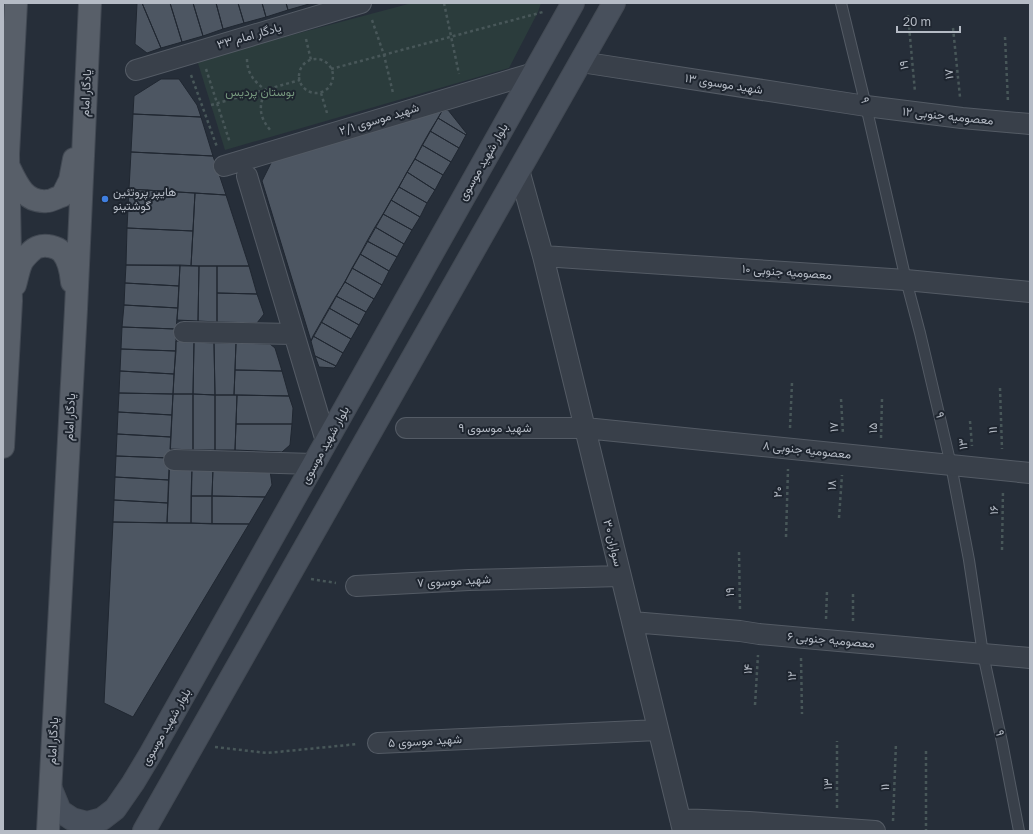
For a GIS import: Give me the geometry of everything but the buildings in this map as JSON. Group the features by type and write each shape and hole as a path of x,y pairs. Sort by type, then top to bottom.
{"main road":[{"path":"11,300 6,157 9,36 16,3"},
{"name":"یادگار امام","path":"48,831 76,308 90,3"},
{"path":"144,831 614,3"},
{"name":"بلوار شهید موسوی","path":"51,789 60,812 72,819 86,823 102,819 115,809 133,783 572,5"},
{"path":"6,157 15,180 24,194 35,200 48,201 62,196 70,180 75,157 87,70"},
{"path":"443,233 476,246"},
{"path":"3,447 7,328 11,300 21,263 28,254 38,247 46,246 55,248 62,253 68,262 72,274 76,308"}],"street":[{"name":"یادگار امام ۳۳","path":"136,70 247,36 366,9"},
{"name":"شهید موسوی ۱۳","path":"581,62 866,106"},
{"name":"شهید موسوی ۲/۱","path":"236,168 280,149 534,73"},
{"name":"معصومیه جنوبی ۱۲","path":"866,106 962,118 1030,124"},
{"path":"236,168 294,334 326,441"},
{"name":"سواران ۳۰","path":"519,170 543,256 681,825"},
{"name":"معصومیه جنوبی ۱۰","path":"543,256 906,280 1030,292"},
{"path":"184,332 294,334"},
{"name":"شهید موسوی ۹","path":"406,428 585,428"},
{"name":"معصومیه جنوبی ۸","path":"585,428 1030,473"},
{"path":"174,460 314,464"},
{"name":"شهید موسوی ۷","path":"356,586 469,580 621,576"},
{"name":"معصومیه جنوبی ۶","path":"632,622 1030,658"},
{"name":"شهید موسوی ۵","path":"378,743 658,730"},
{"path":"681,825 749,822 837,828 884,827"}],"lane":[{"name":"۹","path":"841,3 951,465 969,560 983,654 1019,831"}],"path":[{"path":"444,3 452,37 462,94"},
{"path":"332,69 538,12 572,5"},
{"path":"366,9 384,55 398,113"},
{"name":"۱۹","path":"908,15 917,113"},
{"name":"۱۷","path":"953,28 962,118"},
{"path":"247,36 250,46 247,60 248,69 255,81 266,90"},
{"path":"1005,37 1009,122"},
{"path":"192,53 217,104 236,168"},
{"path":"192,53 236,168"},
{"path":"311,60 319,60 326,63 332,69 332,83 327,89 320,93 312,92 304,88 300,80 300,72 304,65 311,60"},
{"path":"211,105 300,80"},
{"path":"266,90 262,97 261,115 264,122 276,136 280,149"},
{"path":"789,449 792,383"},
{"name":"۱۱","path":"1000,388 1003,470"},
{"name":"۱۷","path":"842,399 844,454"},
{"name":"۱۵","path":"881,458 882,399"},
{"name":"۱۳","path":"970,421 973,467"},
{"name":"۲۰","path":"786,537 789,449"},
{"name":"۱۸","path":"839,518 844,454"},
{"name":"۱۶","path":"1002,550 1003,470"},
{"name":"۱۹","path":"739,552 749,633"},
{"path":"289,575 356,586"},
{"path":"825,640 827,591"},
{"path":"852,642 853,593"},
{"name":"۱۴","path":"749,633 755,705"},
{"name":"۱۲","path":"800,637 802,714"},
{"name":"۱۳","path":"837,741 837,828"},
{"name":"شهید موسوی ۵","path":"193,744 267,753 378,743"},
{"name":"۱۱","path":"884,827 896,743"},
{"path":"926,751 926,831"}],"green space":[{"name":"بوستان پردیس","path":"412,3 541,3 538,12 509,68 225,150 197,60"}],"place":[{"name":"هایپر پروتئین گوشتینو","path":"105,199"}]}
